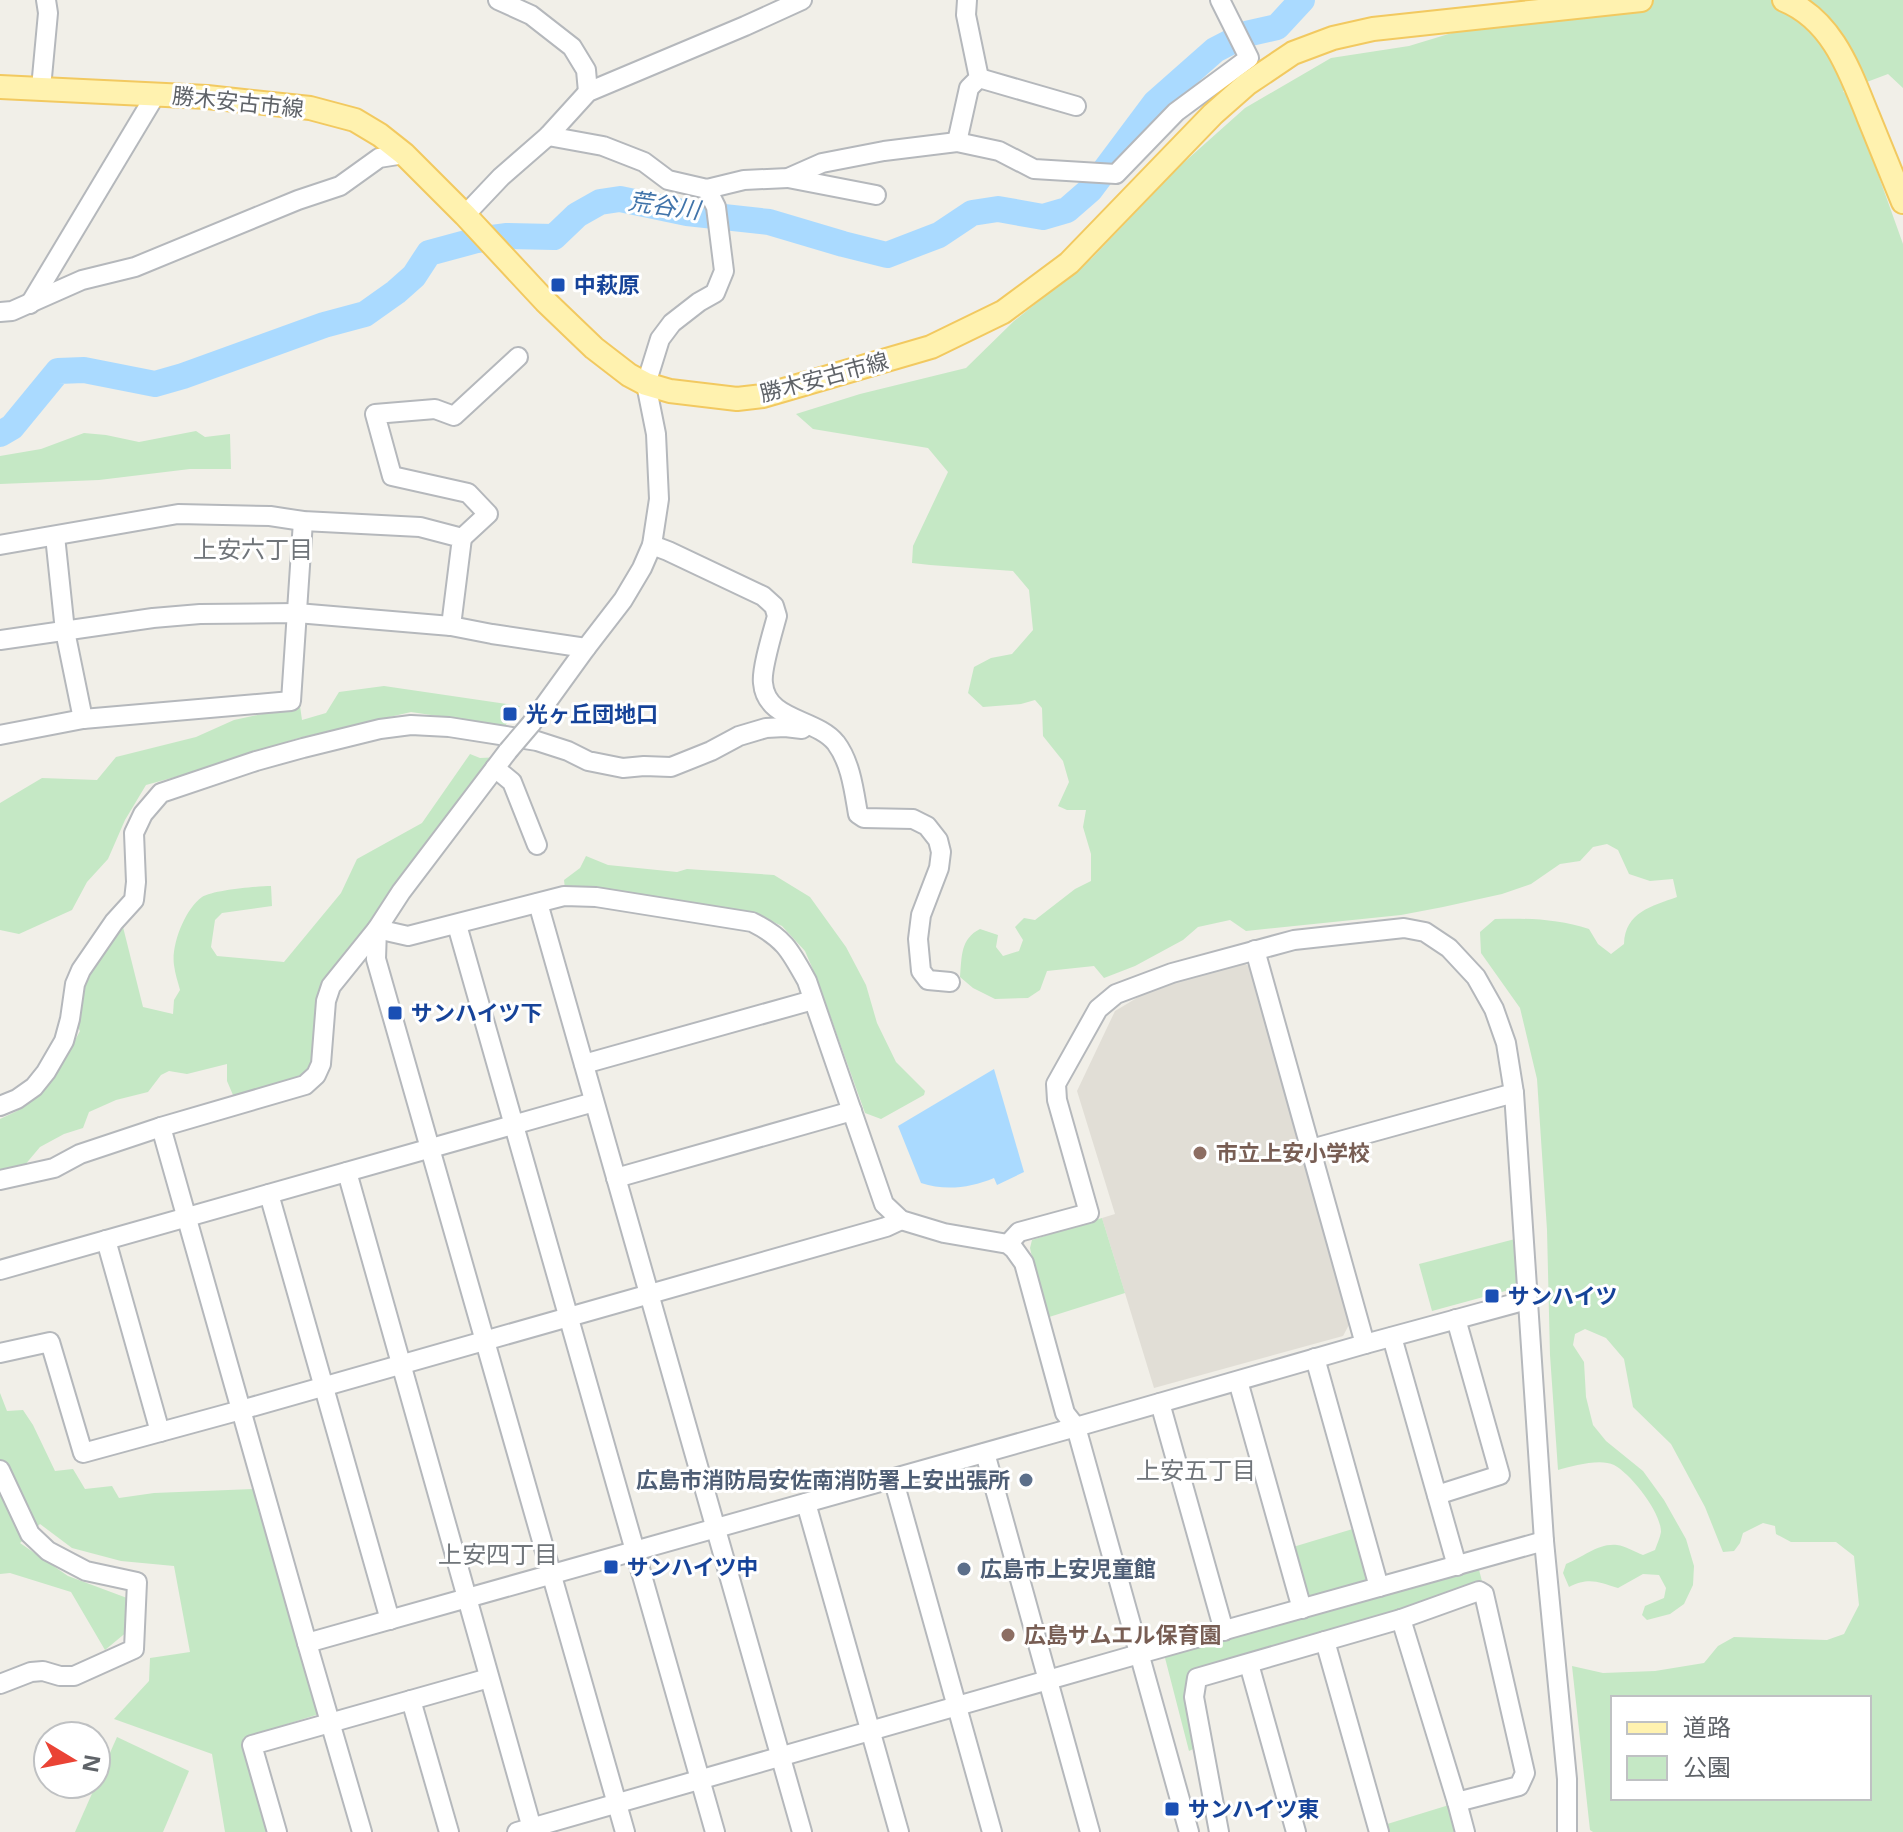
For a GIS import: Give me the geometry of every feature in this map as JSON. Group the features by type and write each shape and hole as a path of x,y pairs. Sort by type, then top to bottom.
{"main road":[{"name":"勝木安古市線","path":"0,87 156,94 310,108 355,120 404,154 545,301 594,348 629,375 670,391 737,399 763,396 931,347 1003,312 1069,263 1213,114 1247,84 1293,53 1333,38 1408,24 1641,0"},
{"path":"1784,0 1811,17 1829,35 1846,64 1903,202"}],"street":[{"path":"41,88 48,13 46,0"},
{"path":"498,0 531,15 572,47 586,70 588,92"},
{"path":"469,219 501,177 548,136 588,92 802,0"},
{"path":"967,0 966,15 979,78"},
{"path":"788,178 822,163 957,142 999,151 1034,169 1116,174 1176,112 1249,58 1220,0"},
{"path":"979,78 1076,106"},
{"path":"957,142 969,88 979,78"},
{"path":"30,304 156,94"},
{"path":"548,136 603,146 644,162 668,180 707,189 744,180 788,178 876,195"},
{"path":"0,312 30,304 82,280 135,267 298,200 340,186 379,158 404,154"},
{"path":"0,1180 54,1168 80,1154 161,1127 305,1085 316,1075 321,1064 326,1001 331,986 531,724 623,600 642,568 652,545 659,499 656,434 646,384 660,339 672,323 715,293 724,271 716,207 707,189"},
{"path":"451,626 462,538 488,514 468,493 392,476 375,414 435,409 454,416 518,357"},
{"path":"0,545 178,514 270,516 303,521 420,527 462,538"},
{"path":"0,735 83,719 291,701 303,521"},
{"path":"55,536 65,631 83,719"},
{"path":"652,545 763,596 774,606 777,616 762,681 766,698 776,709 828,735 837,745 851,773 858,814 864,818 913,819 927,826 938,840 941,852 939,868 921,915 918,939 921,971 928,980 950,982"},
{"path":"0,640 153,618 297,613 451,626 586,648"},
{"path":"0,1106 34,1087 64,1041 75,984 81,970 114,922 134,900 134,833 143,814 161,793 303,748 380,729 411,725 449,727 537,741 588,761 623,768 671,767 739,736 766,728 802,729 807,725"},
{"path":"495,768 512,782 537,845"},
{"path":"377,929 408,936 564,896 596,897 752,922 774,933 791,951 807,981 884,1204 901,1220 944,1233 1008,1244 1024,1263 1065,1413 1076,1427 1189,1832"},
{"path":"538,903 802,1832"},
{"path":"457,925 715,1832"},
{"path":"1008,1244 1019,1232 1089,1213 1057,1100 1056,1084 1098,1009 1116,994 1172,973 1294,940 1404,928 1425,932 1449,948 1476,977 1494,1009 1506,1043 1514,1093 1544,1541 1567,1779 1567,1832"},
{"path":"377,929 376,959 625,1832"},
{"path":"1255,950 1365,1344"},
{"path":"584,1064 813,1000"},
{"path":"1311,1149 1514,1093"},
{"path":"0,1270 594,1102"},
{"path":"616,1178 852,1111"},
{"path":"161,1127 362,1832"},
{"path":"347,1172 489,1678 527,1831 1544,1541"},
{"path":"269,1194 390,1620"},
{"path":"0,1353 50,1342 83,1453 886,1227 901,1220"},
{"path":"106,1240 160,1432"},
{"path":"307,1643 1527,1300"},
{"path":"1437,1495 1500,1475 1456,1319"},
{"path":"1392,1337 1457,1566"},
{"path":"1315,1358 1379,1587"},
{"path":"1238,1381 1302,1609"},
{"path":"1160,1403 1224,1631"},
{"path":"985,1453 1090,1832"},
{"path":"0,1470 30,1534 48,1551 86,1571 137,1582 134,1649 74,1676 31,1672 0,1684"},
{"path":"893,1478 992,1832"},
{"path":"806,1503 899,1832"},
{"path":"1219,1832 1194,1697 1197,1678 1401,1619 1479,1591 1484,1594 1525,1773 1519,1786 1457,1802"},
{"path":"1401,1619 1465,1832"},
{"path":"1325,1641 1379,1832"},
{"path":"1249,1664 1296,1832"},
{"path":"277,1832 252,1745 489,1678"},
{"path":"411,1700 449,1832"}],"shaded area":[{"name":"市立上安小学校","path":"1241,962 1251,967 1351,1321 1343,1336 1154,1388 1102,1218 1115,1214 1077,1091 1115,1011 1150,990"}],"green space":[{"path":"1561,0 1903,0 1903,88 1888,74 1843,91 1853,104 1903,244 1903,1832 1590,1830 1572,1666 1603,1673 1655,1671 1704,1663 1718,1646 1734,1637 1827,1640 1844,1634 1859,1605 1854,1556 1836,1542 1791,1542 1776,1534 1775,1526 1763,1523 1743,1533 1734,1551 1723,1552 1705,1507 1671,1444 1633,1407 1624,1359 1606,1338 1585,1329 1575,1334 1573,1345 1584,1362 1586,1397 1593,1425 1606,1441 1643,1471 1664,1500 1686,1539 1694,1566 1693,1585 1684,1604 1670,1614 1647,1620 1642,1615 1645,1606 1664,1598 1666,1588 1659,1575 1643,1574 1618,1588 1588,1581 1569,1587 1563,1573 1566,1564 1603,1546 1620,1546 1643,1555 1655,1550 1661,1532 1660,1524 1644,1494 1629,1476 1614,1465 1594,1462 1558,1470 1537,1079 1520,1008 1481,953 1480,932 1495,919 1566,923 1589,929 1598,944 1611,954 1624,944 1629,924 1635,917 1650,907 1677,897 1673,879 1650,881 1629,874 1618,850 1607,844 1593,847 1580,861 1560,864 1531,884 1443,907 1401,915 1246,931 1230,920 1198,927 1183,940 1135,966 1104,978 1094,966 1047,971 1040,990 1028,998 995,999 960,977 963,949 973,933 980,929 998,935 996,947 1003,956 1019,951 1023,940 1015,927 1024,918 1035,920 1075,889 1091,881 1091,854 1083,827 1086,810 1067,810 1058,806 1069,782 1063,761 1043,736 1042,708 1035,700 983,707 968,693 974,667 991,658 1012,654 1033,630 1029,590 1013,571 912,563 913,546 948,472 928,448 813,429 796,414 860,394 966,368 1014,321 1092,258 1180,166 1245,108 1331,58 1409,46"},
{"path":"196,431 205,437 230,434 231,469 190,469 99,480 0,484 0,456 41,449 84,433 139,442"},
{"path":"384,686 520,706 505,726 411,712 295,739 146,785 125,820 108,859 87,882 72,910 19,934 0,930 0,803 42,778 97,780 116,757 196,737 234,720 300,706 302,720 326,713 339,692"},
{"path":"470,754 480,758 502,757 325,984 312,1072 302,1082 233,1095 227,1081 227,1064 187,1074 169,1071 161,1075 148,1092 116,1100 89,1112 83,1128 40,1147 24,1166 0,1170 0,1119 17,1111 38,1092 60,1057 73,1044 80,1031 75,1022 80,982 122,923 143,1007 173,1014 174,1000 180,990 174,965 177,938 190,910 208,895 271,886 272,906 222,913 215,920 211,947 217,956 284,962 341,893 357,859 422,823"},
{"path":"586,856 608,865 677,872 687,869 774,875 810,897 846,947 866,985 877,1023 896,1062 925,1091 924,1095 881,1119 865,1113 805,951 782,926 753,913 595,890 565,889 564,880 580,868"},
{"path":"1102,1218 1125,1293 1046,1318 1030,1248 1032,1240"},
{"path":"1515,1239 1517,1282 1509,1290 1432,1311 1419,1264"},
{"path":"0,1393 7,1411 23,1410 55,1471 73,1469 85,1489 112,1486 119,1498 154,1493 253,1489 319,1714 243,1738 270,1832 225,1832 212,1754 114,1719 149,1681 150,1658 190,1652 174,1566 121,1561 72,1548 40,1524 20,1543 68,1576 127,1598 128,1631 105,1650 71,1592 10,1573 0,1574"},
{"path":"1356,1528 1368,1575 1364,1584 1313,1598 1306,1594 1293,1547"},
{"path":"1478,1566 1483,1585 1194,1672 1200,1746 1189,1751 1164,1654"},
{"path":"117,1737 189,1771 163,1832 75,1832 89,1800 112,1800 112,1748"},
{"path":"1449,1805 1457,1832 1386,1832 1384,1825"}],"water":[{"path":"994,1069 1024,1172 997,1185 994,1178 958,1187 921,1183 898,1126"}],"waterway":[{"name":"荒谷川","path":"0,434 12,427 58,371 84,370 155,384 183,376 324,325 365,314 414,276 429,253 477,240 507,236 554,237 577,215 600,202 620,199 687,213 769,222 887,255 939,235 972,213 998,209 1043,217 1067,210 1090,190 1155,103 1215,50 1246,34 1277,27 1302,0"}],"place":[{"name":"中萩原","path":"558,285"},
{"name":"光ヶ丘団地口","path":"510,714"},
{"name":"サンハイツ下","path":"395,1013"},
{"name":"市立上安小学校","path":"1200,1153"},
{"name":"サンハイツ","path":"1492,1296"},
{"name":"広島市消防局安佐南消防署上安出張所","path":"1026,1480"},
{"name":"サンハイツ中","path":"611,1567"},
{"name":"広島市上安児童館","path":"964,1569"},
{"name":"広島サムエル保育園","path":"1008,1635"},
{"name":"サンハイツ東","path":"1172,1809"}],"district":[{"name":"上安六丁目","path":"253,550"},
{"name":"上安五丁目","path":"1196,1471"},
{"name":"上安四丁目","path":"498,1555"}]}
